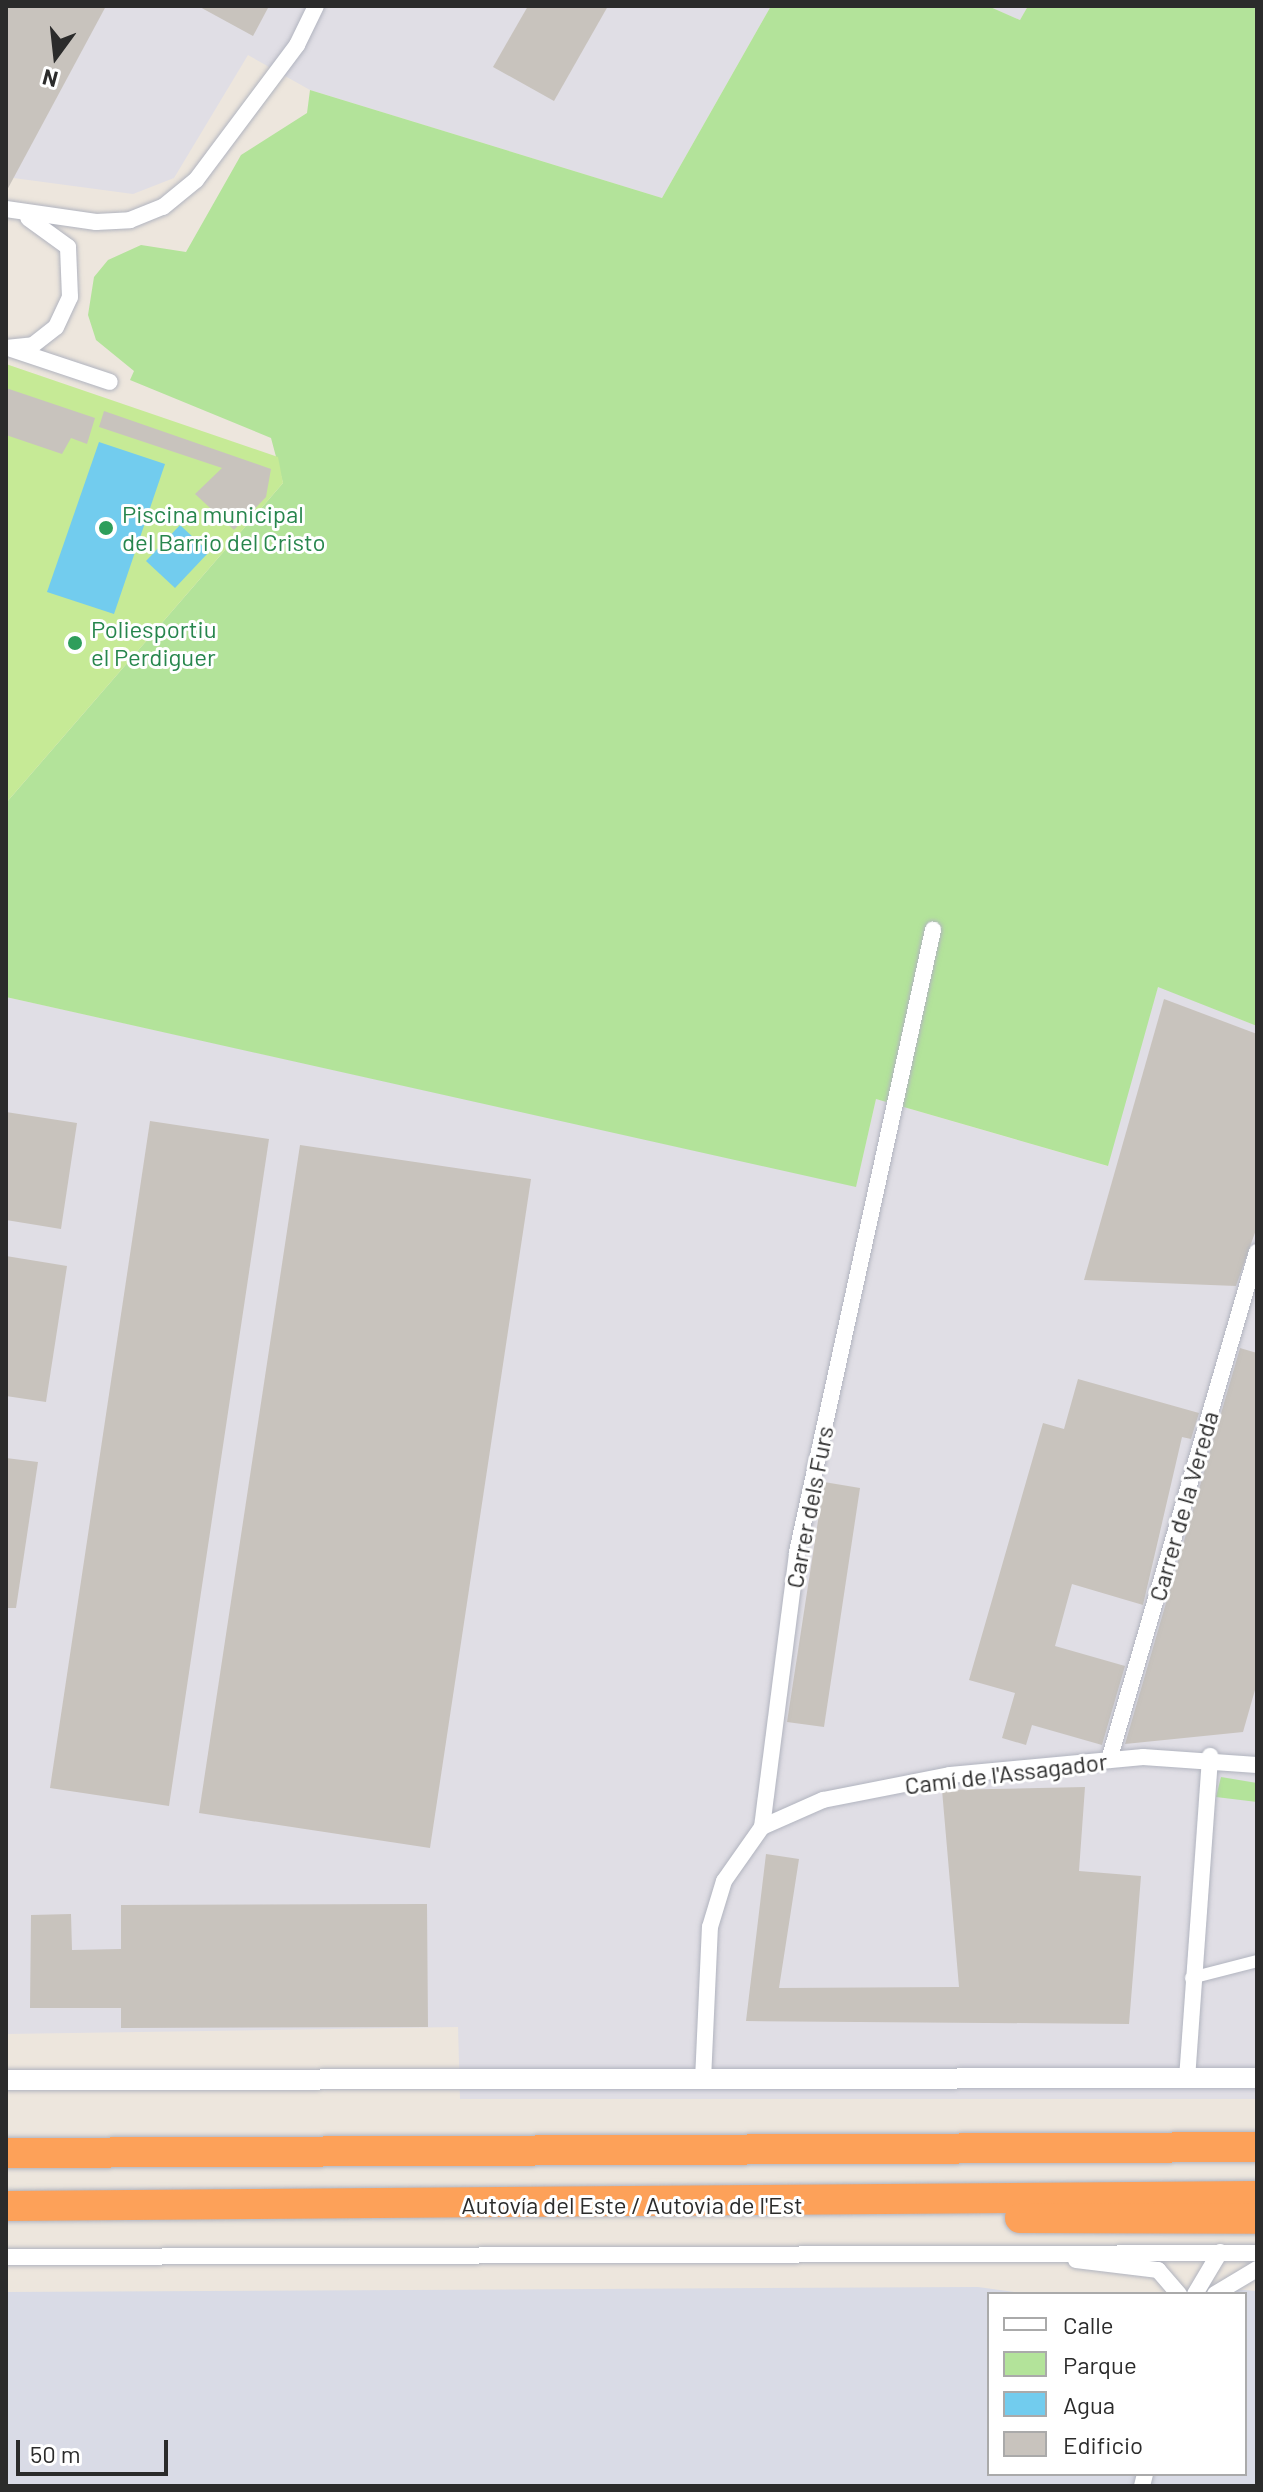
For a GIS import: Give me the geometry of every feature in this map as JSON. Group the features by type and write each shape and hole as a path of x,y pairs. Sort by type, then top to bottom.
{"highway":[{"path":"6,2153 1257,2147"},
{"name":"Autovía del Este / Autovia de l'Est","path":"6,2206 904,2204 1257,2196"},
{"path":"904,2204 969,2217 1257,2219"}],"street":[{"path":"7,210 130,220 196,180 297,45 316,6"},
{"path":"6,348 33,345 56,327 73,270 68,247 48,226 7,210"},
{"path":"6,348 110,382"},
{"name":"Carrer dels Furs","path":"703,2080 710,1927 724,1881 762,1827 797,1552 933,930"},
{"name":"Carrer de la Vereda","path":"1109,1760 1257,1252"},
{"path":"1187,2079 1191,1978 1210,1756"},
{"name":"Camí de l'Assagador","path":"762,1827 823,1800 936,1778 1109,1760 1210,1756 1257,1765"},
{"path":"1191,1978 1257,1961"},
{"path":"6,2080 1257,2078"},
{"path":"1027,2252 1158,2270 1177,2292"},
{"path":"1196,2292 1220,2252"},
{"path":"6,2257 1257,2253"},
{"path":"1218,2292 1257,2269"}],"shaded area":[{"path":"6,6 771,6 662,198 310,90 248,55 174,178 133,194 6,177"},
{"path":"988,6 1028,6 1020,20"},
{"path":"1158,986 1257,1026 1257,2099 460,2099 458,2027 6,2034 6,997 856,1186 876,1099 1107,1166"},
{"path":"978,2287 1014,2292 987,2292 987,2476 1247,2476 1247,2292 1213,2292 1219,2288 1257,2291 1257,2486 6,2486 6,2292"}],"green space":[{"path":"771,6 988,6 1020,20 1028,6 1257,6 1257,1026 1158,987 1108,1166 876,1099 856,1187 6,997 6,803 283,483 271,438 130,380 134,371 96,340 88,315 94,277 108,260 141,245 186,252 241,155 307,113 310,90 662,198"},
{"name":"Poliesportiu el Perdiguer","path":"6,364 278,457 283,483 6,803"},
{"path":"1221,1777 1257,1783 1257,1802 1216,1797"}],"water":[{"name":"Piscina municipal del Barrio del Cristo","path":"99,442 165,464 114,614 47,592"},
{"path":"180,525 209,552 175,588 146,561"}],"building":[{"path":"6,6 106,6 6,192"},
{"path":"198,6 269,6 253,36"},
{"path":"528,6 608,6 554,101 493,67"},
{"path":"6,388 95,418 87,444 71,438 62,454 6,435"},
{"path":"104,411 271,469 266,497 234,530 195,494 222,468 99,427"},
{"path":"1164,999 1257,1034 1257,1227 1236,1286 1084,1280"},
{"path":"6,1112 77,1123 61,1229 6,1220"},
{"path":"150,1121 269,1139 169,1806 50,1788"},
{"path":"300,1145 531,1179 430,1848 199,1813"},
{"path":"6,1256 67,1266 46,1402 6,1396"},
{"path":"1240,1348 1257,1353 1257,1683 1243,1732 1125,1744"},
{"path":"1078,1379 1199,1413 1191,1439 1182,1437 1143,1605 1072,1584 1055,1646 1125,1666 1102,1745 1032,1725 1026,1745 1002,1738 1015,1693 969,1680 1043,1423 1064,1429"},
{"path":"6,1458 38,1462 16,1608 6,1608"},
{"path":"824,1482 860,1488 824,1727 787,1722"},
{"path":"1085,1787 1079,1871 1141,1876 1129,2024 746,2021 766,1854 799,1859 779,1988 959,1987 942,1790"},
{"path":"427,1904 428,2027 121,2028 121,2008 30,2008 31,1915 71,1914 72,1950 121,1949 121,1905"}],"place":[{"name":"Piscina municipal del Barrio del Cristo","path":"106,528"},
{"name":"Poliesportiu el Perdiguer","path":"75,643"}]}
